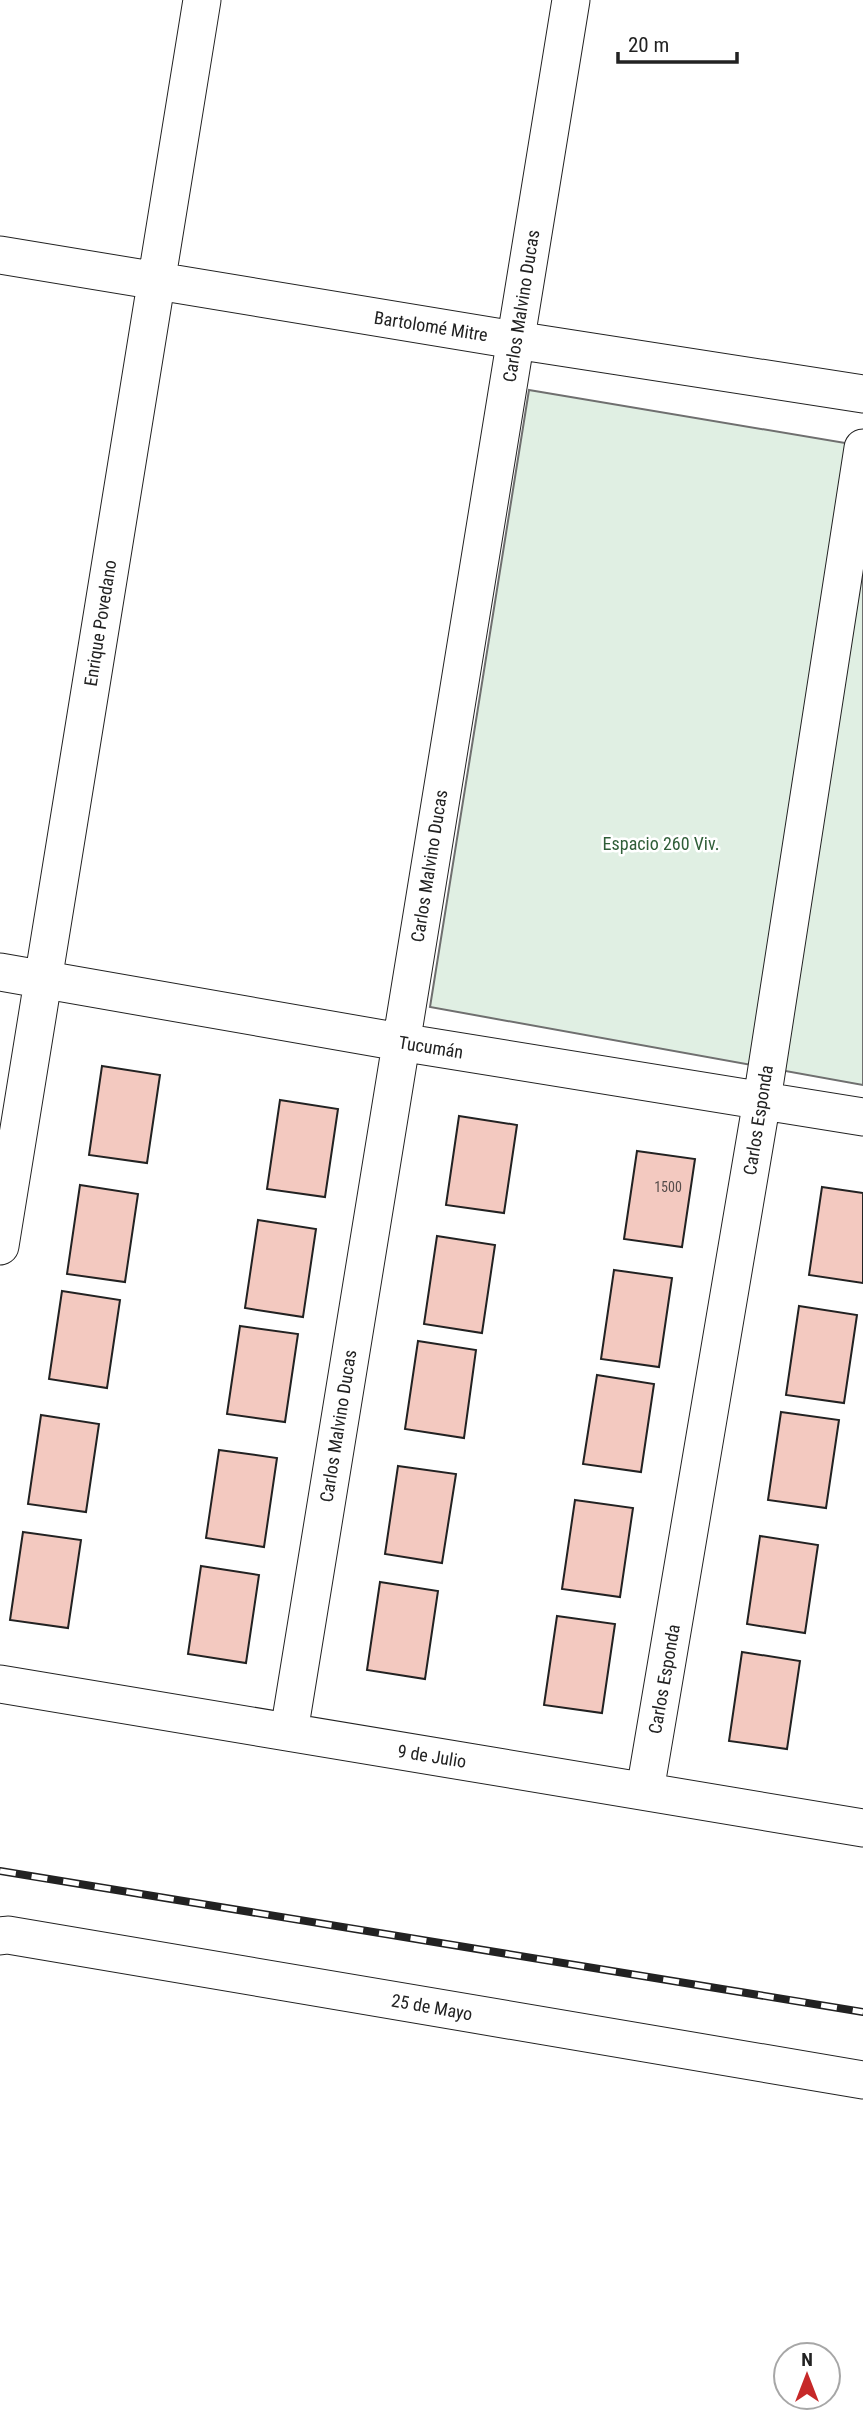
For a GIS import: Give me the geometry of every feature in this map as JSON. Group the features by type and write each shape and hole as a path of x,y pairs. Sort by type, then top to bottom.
{"street":[{"name":"Enrique Povedano","path":"0,1246 202,0"},
{"name":"Carlos Malvino Ducas","path":"289,1732 571,0"},
{"name":"Bartolomé Mitre","path":"0,256 863,394"},
{"name":"Carlos Esponda","path":"645,1791 762,1100 863,448"},
{"name":"Tucumán","path":"0,972 400,1042 863,1117"},
{"name":"9 de Julio","path":"0,1684 863,1828"},
{"name":"25 de Mayo","path":"0,1936 8,1935 863,2080"}],"green space":[{"name":"Espacio 260 Viv.","path":"529,390 863,446 863,1085 430,1007"}],"building":[{"path":"102,1066 160,1075 147,1163 89,1155"},
{"path":"280,1100 338,1109 325,1197 267,1189"},
{"path":"459,1116 517,1125 504,1213 446,1205"},
{"path":"637,1151 695,1159 682,1247 624,1239"},
{"path":"80,1185 138,1194 125,1282 67,1274"},
{"path":"822,1187 863,1193 863,1283 809,1275"},
{"path":"258,1220 316,1229 303,1317 245,1308"},
{"path":"437,1236 495,1245 482,1333 424,1324"},
{"path":"614,1270 672,1278 659,1367 601,1359"},
{"path":"62,1291 120,1300 107,1388 49,1379"},
{"path":"799,1306 857,1315 844,1403 786,1395"},
{"path":"240,1326 298,1334 285,1422 227,1414"},
{"path":"418,1341 476,1350 464,1438 405,1429"},
{"path":"597,1375 654,1384 641,1472 583,1464"},
{"path":"781,1412 839,1420 826,1508 768,1500"},
{"path":"41,1415 99,1424 86,1512 28,1504"},
{"path":"219,1450 277,1458 264,1547 206,1538"},
{"path":"398,1466 456,1474 442,1563 385,1554"},
{"path":"575,1500 633,1508 620,1597 562,1589"},
{"path":"23,1532 81,1540 68,1628 10,1620"},
{"path":"760,1536 818,1545 805,1633 747,1624"},
{"path":"201,1566 259,1575 246,1663 188,1654"},
{"path":"380,1582 438,1591 425,1679 367,1670"},
{"path":"557,1616 615,1624 602,1713 544,1705"},
{"path":"742,1652 800,1661 787,1749 729,1741"}],"railway":[{"path":"0,1871 863,2012"}]}
